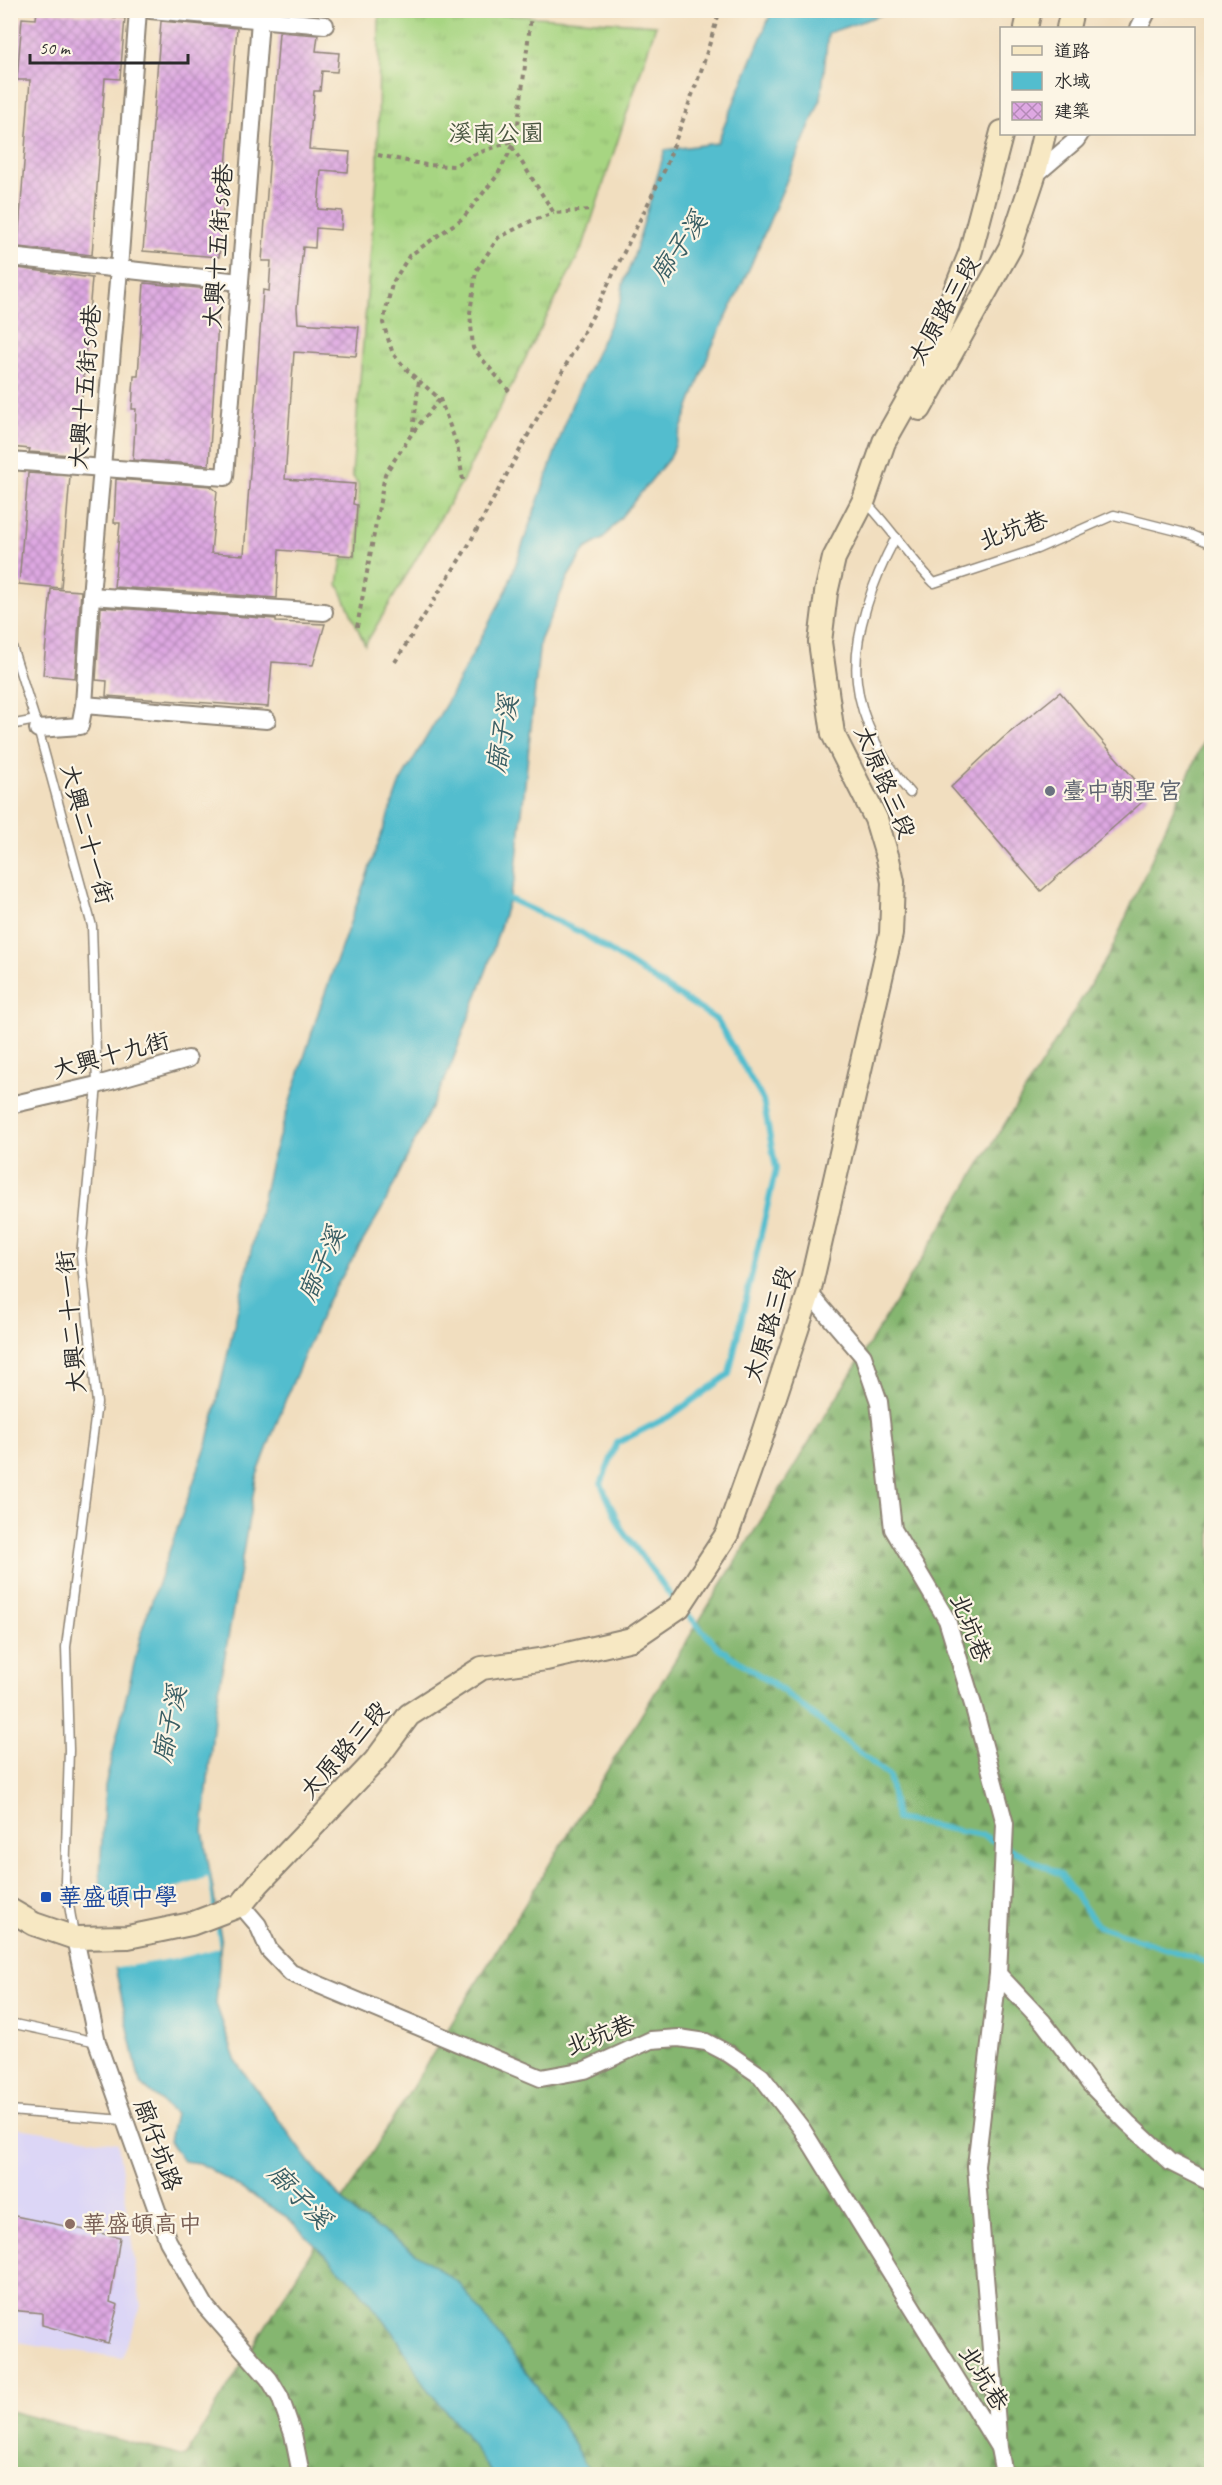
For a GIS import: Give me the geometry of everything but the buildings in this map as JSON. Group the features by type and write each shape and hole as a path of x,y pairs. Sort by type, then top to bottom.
{"main road":[{"path":"1026,27 1030,10"},
{"path":"1068,27 1072,10"},
{"name":"太原路三段","path":"864,500 884,442 918,382 970,254 1001,135"},
{"name":"太原路三段","path":"234,1907 375,1761 409,1715 482,1668 546,1659 632,1639 683,1601 727,1534 809,1293 885,963 894,908 893,882 876,819 833,734 820,642 826,593 834,558 864,500 903,439 1010,248 1034,176 1044,135"},
{"path":"10,1910 34,1924 83,1938 128,1937 167,1931 234,1907"}],"street":[{"name":"大興十五街50巷","path":"37,724 80,726 84,705 138,10"},
{"path":"150,10 325,25"},
{"path":"1140,27 1148,10"},
{"name":"大興十五街58巷","path":"102,468 225,477 260,20"},
{"path":"1034,176 1079,135"},
{"path":"10,257 240,282"},
{"path":"10,461 102,468"},
{"path":"91,596 324,612"},
{"path":"84,705 267,720"},
{"name":"大興十九街","path":"10,1105 97,1085 188,1059"},
{"name":"北坑巷","path":"809,1293 863,1356 879,1402 893,1529 947,1620 974,1708 1005,1824 998,1974 976,2166 999,2448 1004,2475"},
{"name":"北坑巷","path":"234,1907 258,1925 269,1950 291,1973 541,2078 585,2070 651,2040 679,2038 706,2042 729,2054 761,2076 802,2129 999,2448"},
{"name":"廍仔坑路","path":"83,1938 97,2042 168,2241 206,2307 269,2379 280,2397 293,2434 301,2475"},
{"path":"998,1974 1043,2022 1090,2084 1128,2123 1170,2162 1212,2183"}],"lane":[{"path":"10,22 11,10"},
{"name":"北坑巷","path":"864,500 886,523 912,560 934,583 1037,549 1114,516 1189,534 1212,544"},
{"path":"896,537 880,567 867,603 859,645 857,682 864,713 878,746 910,793"},
{"name":"大興二十一街","path":"10,640 37,724 92,926 97,1085 81,1256 98,1403 66,1647 69,1750 65,1881 83,1938"},
{"path":"10,725 37,724"},
{"path":"10,2023 97,2042"},
{"path":"10,2110 123,2120"}],"path":[{"path":"395,662 468,546 593,315 665,169 702,68 720,10"},
{"path":"463,480 457,446 440,399 393,354 383,323 392,284 409,256 463,218 496,176 516,140 531,16"},
{"path":"378,155 426,165 454,166 473,155 516,140"},
{"path":"512,147 554,213"},
{"path":"508,391 473,348 470,313 476,271 498,238 531,221 554,213 591,210"},
{"path":"413,432 419,380"},
{"path":"357,627 385,474 413,432 440,399"}],"shaded area":[{"name":"華盛頓高中","path":"11,2127 118,2143 141,2306 122,2358 11,2341"}],"green space":[{"name":"溪南公園","path":"379,11 447,11 656,25 583,246 463,480 365,645 338,584 342,559 359,557 358,484 352,475 378,164"},
{"path":"1211,724 1211,2474 11,2474 10,2411 185,2457 1111,951"}],"water":[{"name":"廍子溪","path":"772,11 882,11 881,15 828,33 821,99 751,265 710,351 671,456 603,539 585,549 568,577 540,641 515,879 488,966 449,1071 382,1209 327,1302 285,1401 256,1478 214,1718 203,1831 221,1938 216,2004 236,2062 318,2173 358,2217 388,2234 460,2284 551,2406 591,2474 492,2474 464,2433 424,2385 394,2333 358,2288 287,2217 200,2163 183,2161 169,2141 175,2114 140,2083 99,1893 105,1786 143,1626 208,1441 271,1162 319,1010 400,782 446,704 507,589 572,404 621,300 623,284 633,259 665,150 717,143"}],"pier":[{"path":"208,1877 219,1948 188,1956 112,1969 98,1904 129,1904"}],"waterway":[{"path":"501,895 582,933 717,1020 763,1100 776,1169 729,1374 672,1415 617,1443 601,1484 621,1528 673,1599 719,1648 783,1691 889,1776 896,1819 982,1835 1060,1874 1098,1926 1212,1964"}],"place":[{"name":"臺中朝聖宮","path":"1050,791"},
{"name":"華盛頓中學","path":"46,1897"},
{"name":"華盛頓高中","path":"70,2224"}]}
